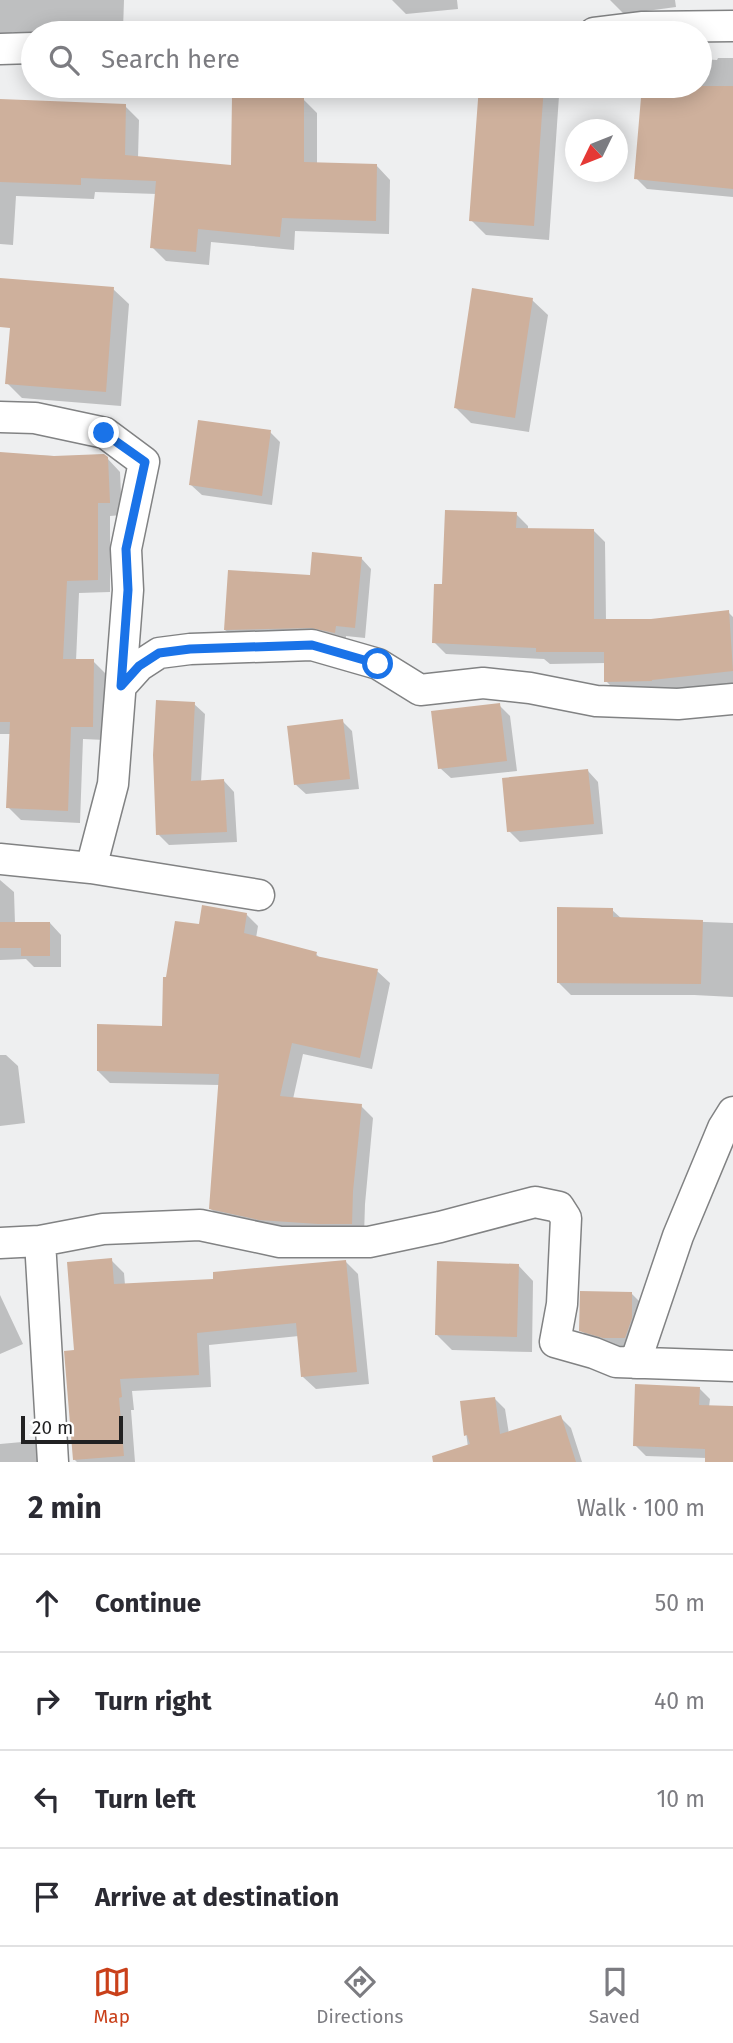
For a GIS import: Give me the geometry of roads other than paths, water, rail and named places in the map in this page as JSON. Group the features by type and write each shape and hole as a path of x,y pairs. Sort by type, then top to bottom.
{"street":[{"path":"712,26 733,26"},
{"path":"0,49 21,48"},
{"path":"0,417 35,418 104,433 145,462 126,549 128,590 113,784 90,868"},
{"path":"121,686 139,666 159,653 190,649 312,645 378,664 420,690 483,683 530,688 596,701 678,704 733,699"},
{"path":"0,859 90,868 259,895"},
{"path":"635,1363 678,1236 723,1128 733,1112"},
{"path":"0,1243 40,1241 103,1229 200,1225 280,1242 369,1242 535,1202 559,1207 566,1218 562,1304 555,1342 616,1362 733,1366"},
{"path":"40,1241 53,1462"}]}
